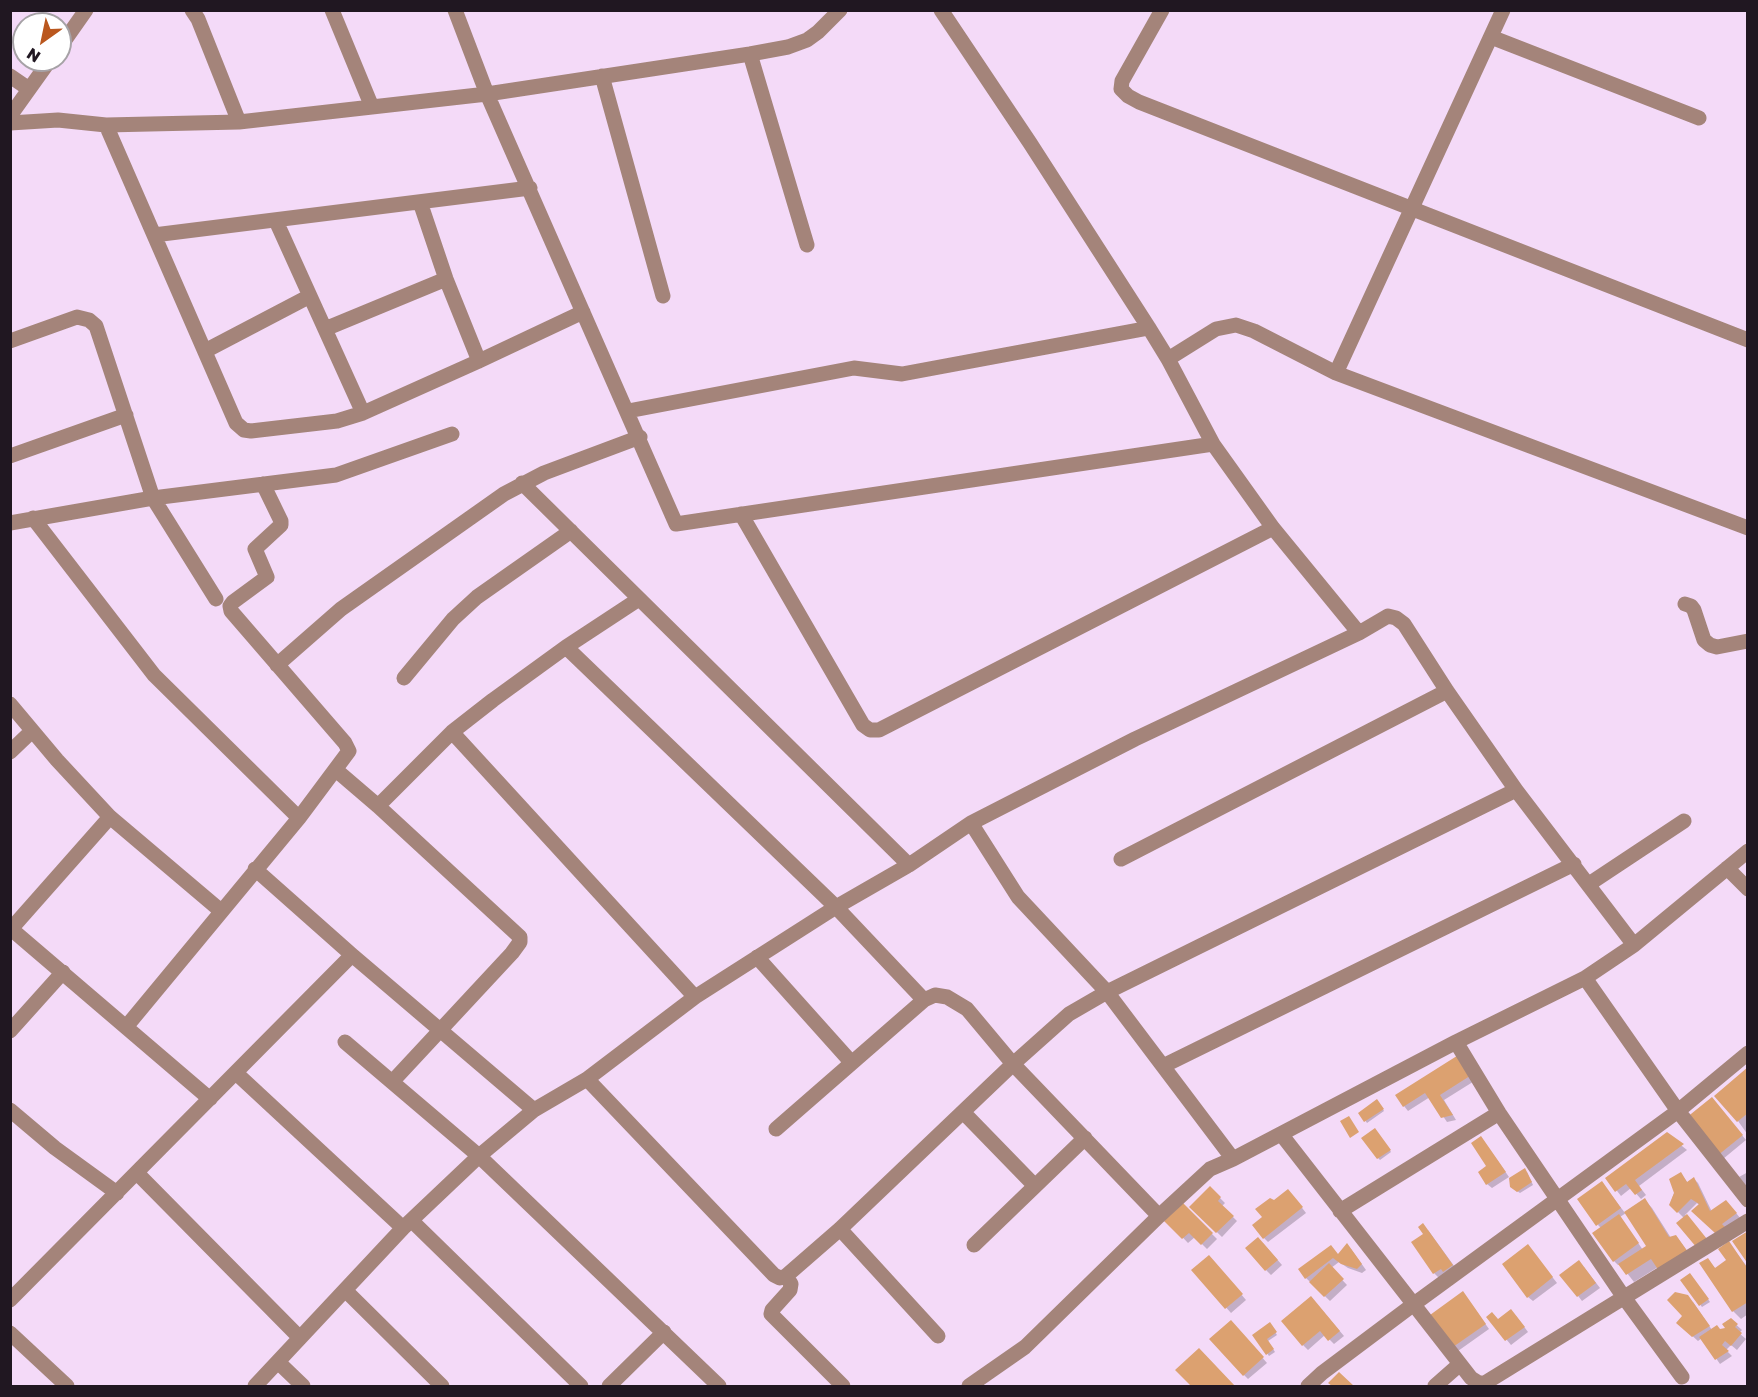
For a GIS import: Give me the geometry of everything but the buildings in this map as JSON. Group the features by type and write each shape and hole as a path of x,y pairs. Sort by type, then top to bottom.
{"street":[{"path":"192,10 198,19 239,122"},
{"path":"332,10 372,107"},
{"path":"455,10 487,94 640,437 676,524 1213,444"},
{"path":"10,123 58,120 105,125 239,122 487,94 788,47 807,40 840,10"},
{"path":"941,10 1149,328 1213,444 1273,528 1359,633"},
{"path":"1162,10 1122,81 1121,89 1128,96 1748,340"},
{"path":"1336,373 1503,10"},
{"path":"72,28 82,12"},
{"path":"1491,37 1699,118"},
{"path":"750,54 807,245"},
{"path":"10,116 42,72"},
{"path":"10,76 29,90"},
{"path":"602,76 663,296"},
{"path":"105,125 236,423 244,430 337,421 363,413 583,312"},
{"path":"154,235 530,188"},
{"path":"420,202 446,279 479,361"},
{"path":"276,221 363,413"},
{"path":"325,329 446,279"},
{"path":"205,351 310,296"},
{"path":"10,341 77,317 89,320 96,326 153,498 216,599"},
{"path":"1168,359 1216,329 1236,325 1254,331 1336,373 1748,528"},
{"path":"628,411 854,368 902,374 1149,328"},
{"path":"10,456 126,415"},
{"path":"10,523 153,498 336,475 452,434"},
{"path":"277,665 341,609 504,494 544,473 640,437"},
{"path":"522,483 909,865"},
{"path":"126,1027 299,818 349,750 231,611 230,606 267,577 255,549 281,525 263,484"},
{"path":"741,514 863,724 870,730 879,730 1273,528"},
{"path":"33,518 154,675 299,818"},
{"path":"404,678 453,619 477,597 571,531"},
{"path":"378,806 452,732 566,647 639,599"},
{"path":"1684,604 1691,606 1694,610 1704,640 1710,645 1748,641"},
{"path":"255,1386 407,1225 479,1156 534,1110 586,1079 695,997 836,907 909,865 971,823 1135,739 1359,633 1388,616 1404,624 1447,691 1516,790 1634,945"},
{"path":"566,647 836,907 924,1000"},
{"path":"1121,859 1447,691"},
{"path":"10,704 57,760 110,817 221,910"},
{"path":"10,752 32,731"},
{"path":"452,732 695,997"},
{"path":"336,770 520,937 520,942 512,953 392,1082"},
{"path":"586,1079 774,1275 780,1278 786,1276 840,1229 1013,1064 1069,1014 1107,992 1516,790"},
{"path":"110,817 11,928 210,1099"},
{"path":"1589,884 1684,820"},
{"path":"971,823 1018,897 1107,992 1233,1159"},
{"path":"969,1386 1025,1347 1210,1169 1585,978 1634,945 1748,852"},
{"path":"1162,1066 1574,864"},
{"path":"1727,868 1748,889"},
{"path":"255,869 534,1110"},
{"path":"10,1300 352,955"},
{"path":"757,957 851,1062"},
{"path":"10,1031 63,972"},
{"path":"1585,978 1678,1111 1748,1200"},
{"path":"776,1129 924,1000 935,995 947,997 967,1009 1013,1064 1160,1215"},
{"path":"345,1042 479,1156 719,1386"},
{"path":"1456,1042 1499,1113 1623,1296 1682,1377"},
{"path":"1308,1386 1414,1304 1678,1111 1748,1053"},
{"path":"236,1073 407,1225 581,1386"},
{"path":"10,1110 55,1148 117,1193"},
{"path":"963,1112 1035,1186"},
{"path":"1340,1211 1499,1113"},
{"path":"1281,1134 1460,1364 1479,1383 1485,1383 1748,1221"},
{"path":"974,1245 1085,1138"},
{"path":"137,1173 300,1338"},
{"path":"840,1229 938,1336"},
{"path":"786,1276 791,1284 790,1290 771,1314 843,1386"},
{"path":"345,1290 442,1386"},
{"path":"609,1386 664,1332"},
{"path":"10,1333 68,1386"},
{"path":"278,1362 303,1386"},
{"path":"1435,1386 1460,1364"}]}
